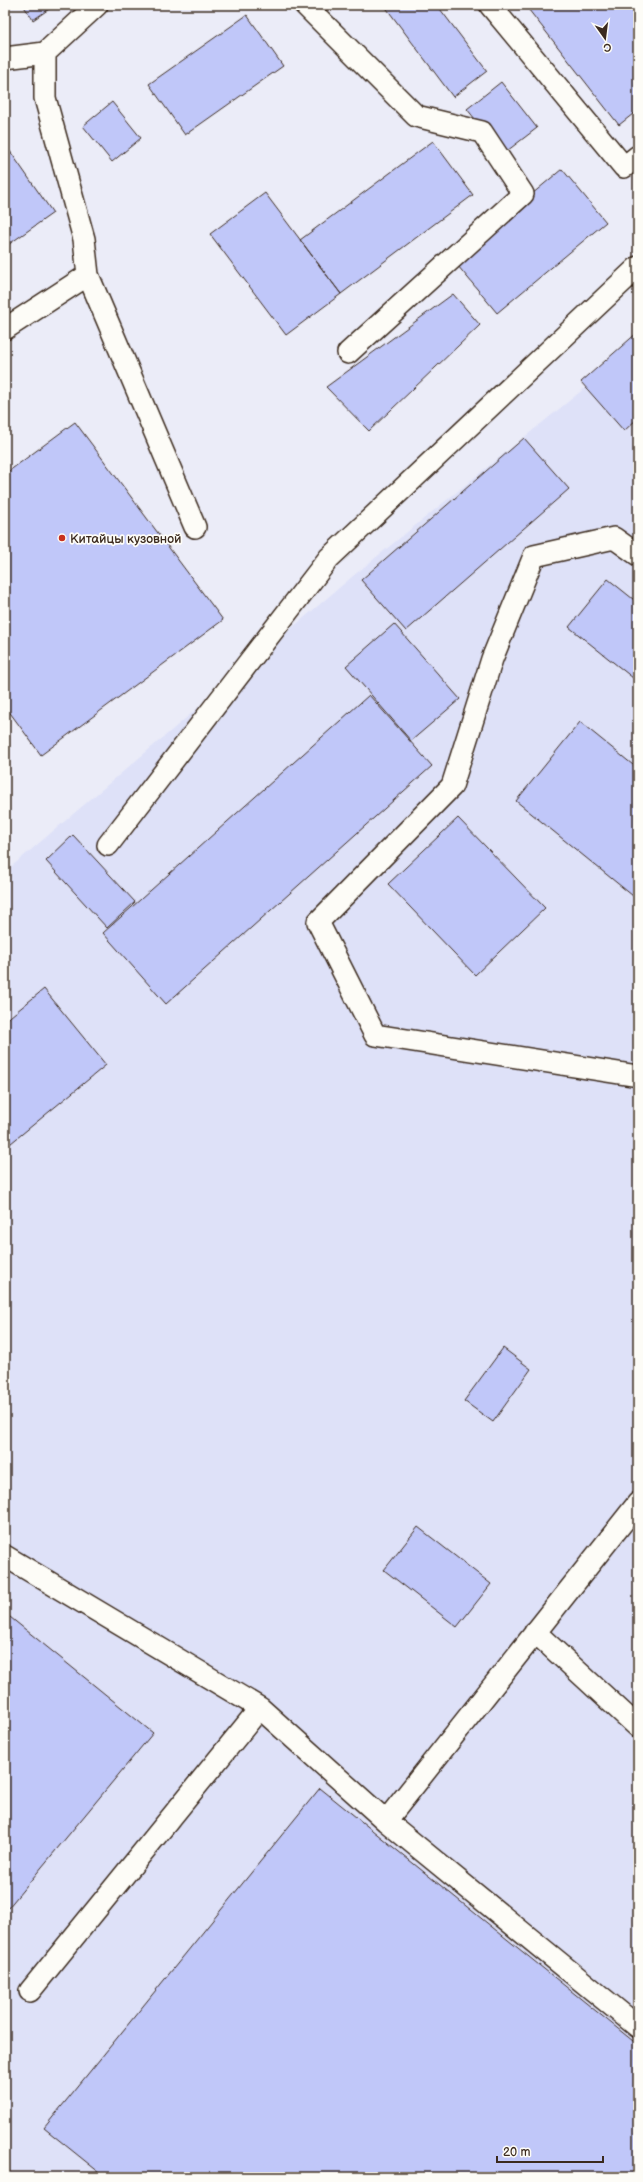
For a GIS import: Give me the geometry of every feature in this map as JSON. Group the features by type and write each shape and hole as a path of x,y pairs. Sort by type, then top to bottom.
{"lane":[{"path":"5,58 45,53 97,5"},
{"path":"305,5 416,116 482,132 523,194 348,353"},
{"path":"490,5 624,167 638,156"},
{"path":"45,53 45,98 84,239 88,275 195,527"},
{"path":"108,845 329,558 638,267"},
{"path":"5,329 88,275"},
{"path":"638,555 614,538 534,556 492,659 452,786 318,922 375,1035 638,1076"},
{"path":"386,1821 638,1503"},
{"path":"5,1556 260,1708 386,1821 638,2027"},
{"path":"536,1632 638,1727"},
{"path":"30,1991 260,1708"}],"shaded area":[{"path":"638,345 638,2177 5,2177 5,872 353,576"}],"building":[{"path":"23,5 55,5 33,20"},
{"path":"384,5 437,5 487,71 453,97"},
{"path":"525,5 638,5 638,110 619,125"},
{"path":"247,15 283,66 185,135 149,84"},
{"path":"501,82 537,128 503,154 467,109"},
{"path":"112,102 141,138 112,162 83,126"},
{"path":"433,141 473,195 341,294 300,240"},
{"path":"5,144 53,213 5,247"},
{"path":"562,169 606,222 497,313 453,260"},
{"path":"265,193 341,294 286,335 210,234"},
{"path":"453,294 480,325 369,431 326,387"},
{"path":"638,332 638,418 624,431 581,382"},
{"path":"75,422 223,620 41,755 5,706 5,474"},
{"path":"524,438 569,489 406,631 361,580"},
{"path":"608,579 638,603 638,682 569,627"},
{"path":"394,624 460,699 411,741 346,666"},
{"path":"369,695 432,766 166,1004 103,933"},
{"path":"580,722 638,769 638,900 516,801"},
{"path":"458,818 545,908 475,975 388,884"},
{"path":"73,835 135,902 107,928 46,861"},
{"path":"44,989 106,1065 5,1148 5,1021"},
{"path":"503,1348 531,1369 493,1422 464,1401"},
{"path":"418,1527 491,1584 457,1627 384,1570"},
{"path":"5,1613 153,1733 8,1908 5,1905"},
{"path":"320,1788 638,2045 638,2177 105,2177 44,2128"}],"place":[{"name":"Китайцы кузовной","path":"62,538"}]}
